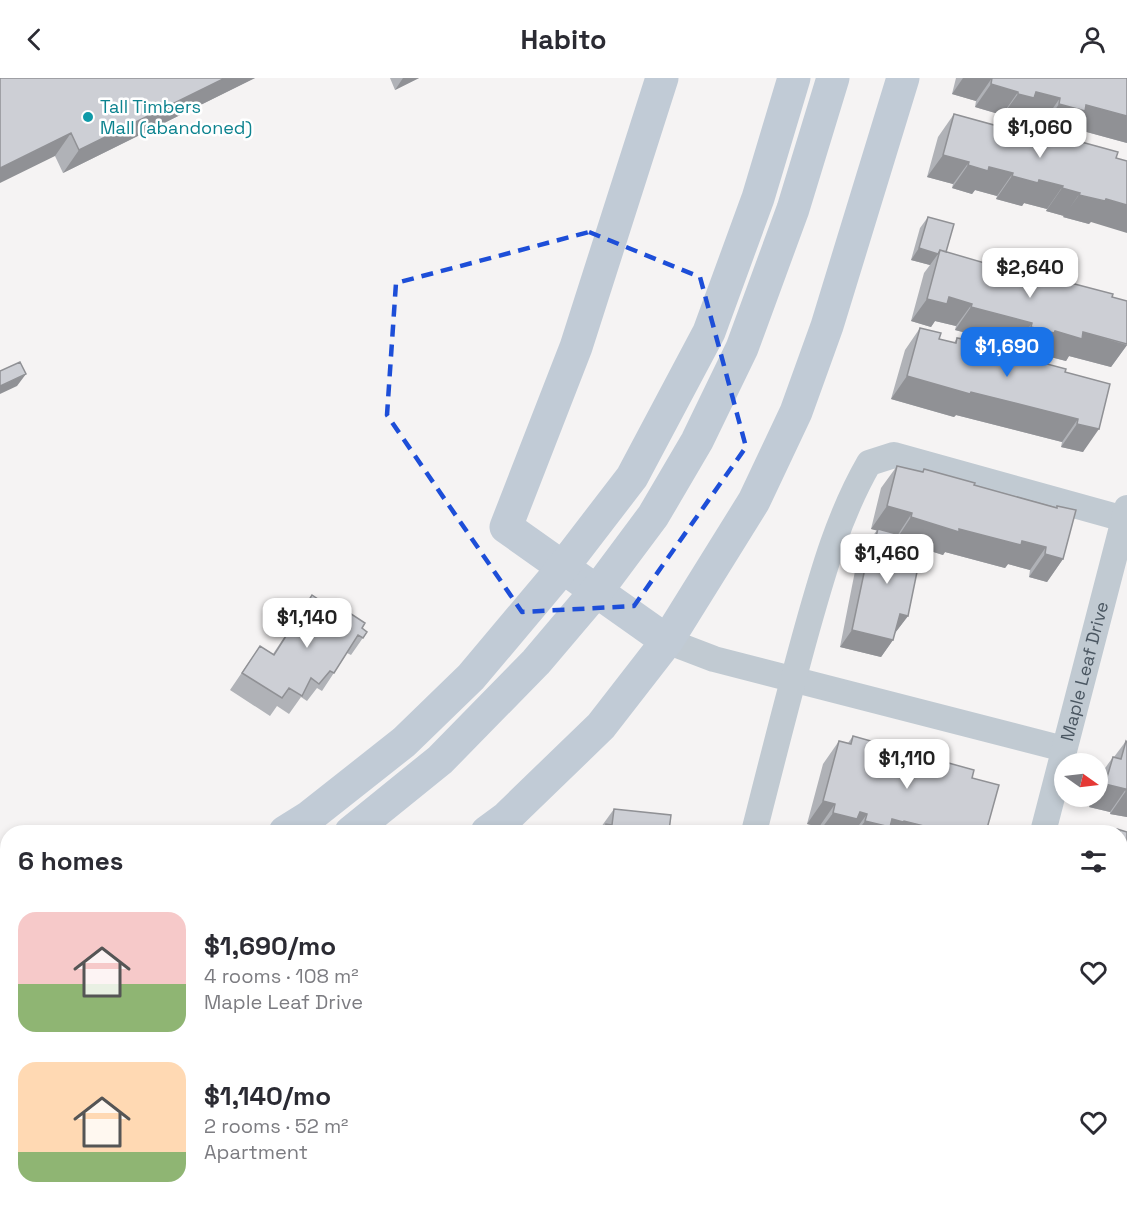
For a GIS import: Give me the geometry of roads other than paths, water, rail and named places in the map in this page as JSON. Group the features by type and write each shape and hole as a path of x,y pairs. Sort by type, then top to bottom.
{"main road":[{"path":"662,78 576,347 506,527 667,641"},
{"path":"296,825 404,742 471,677 556,576 632,477 709,332 758,198 794,78"},
{"path":"360,825 440,760 536,662 603,583 653,516 697,441 742,348 793,209 833,78"},
{"path":"496,825 601,726 667,641 754,501 796,412 826,326 903,78"}],"street":[{"path":"756,825 829,551 856,484 869,463 894,455 1126,514"},
{"name":"Maple Leaf Drive","path":"1045,825 1126,514"},
{"path":"667,641 714,659 1064,749"}],"place":[{"name":"Tall Timbers Mall (abandoned)","path":"88,117"}]}
